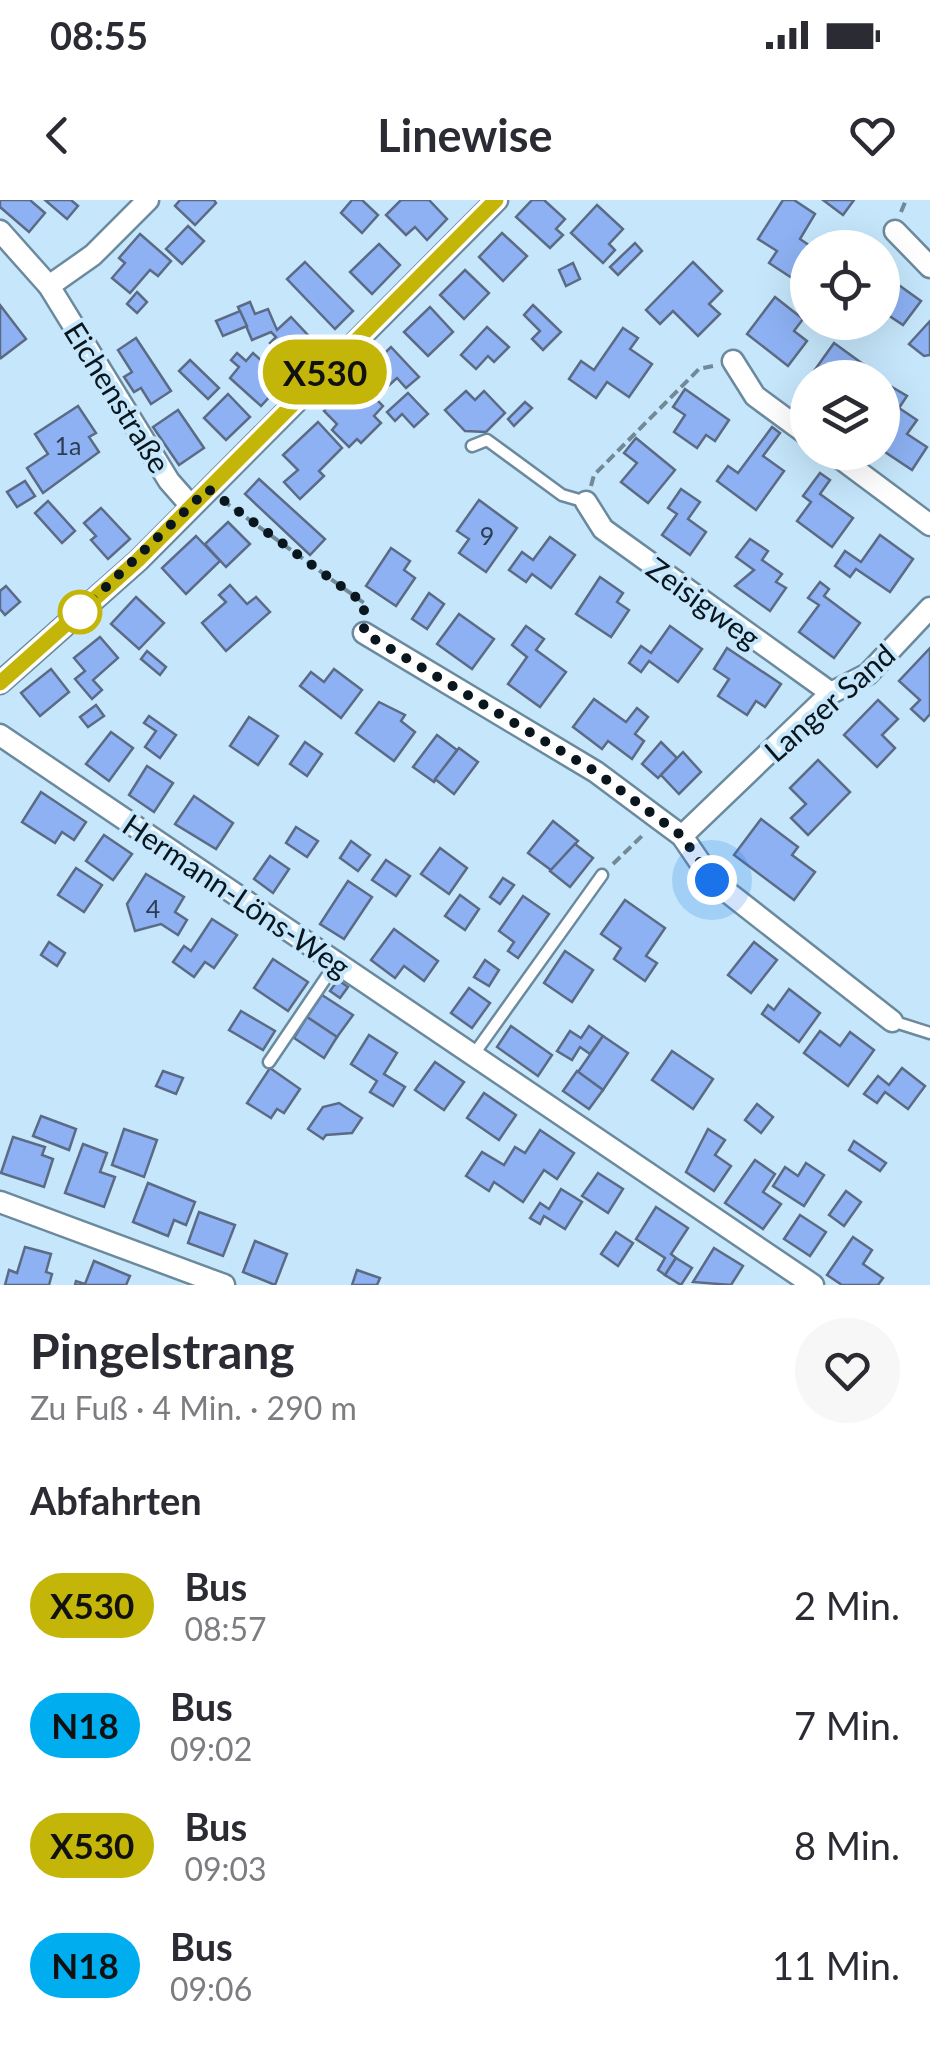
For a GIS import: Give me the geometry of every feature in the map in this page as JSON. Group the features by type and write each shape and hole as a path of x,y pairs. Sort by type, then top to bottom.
{"street":[{"path":"50,286 93,256 148,200"},
{"path":"0,683 138,560 483,205"},
{"name":"Eichenstraße","path":"0,230 50,286 169,481 192,506"},
{"path":"900,235 930,267"},
{"path":"732,361 756,396 790,422"},
{"path":"856,470 930,525"},
{"name":"Zeisigweg","path":"586,502 603,529 831,693"},
{"name":"Langer Sand","path":"682,836 831,693 868,674 930,608"},
{"path":"364,633 596,772 660,819 682,836 712,880 892,1021"},
{"name":"Hermann-Löns-Weg","path":"0,735 813,1285"},
{"path":"0,1202 215,1283"}],"lane":[{"path":"472,446 487,440 562,495 586,502"},
{"path":"474,1054 602,875"},
{"path":"268,1062 337,962"},
{"path":"892,1021 930,1034"}],"path":[{"path":"586,502 594,475 699,369 732,361"},
{"path":"208,489 364,603 364,633"},
{"path":"602,875 660,819"}],"building":[{"path":"0,200 30,200 45,213 29,232 0,207"},
{"path":"45,200 71,200 78,206 67,219"},
{"path":"180,200 216,203 195,225 175,206"},
{"path":"352,200 362,200 378,215 362,233 341,213"},
{"path":"401,200 429,200 447,219 427,240 415,227 406,235 386,215"},
{"path":"532,200 544,200 565,219 556,229 563,235 550,248 516,217"},
{"path":"783,200 794,200 815,214 805,230 790,230 790,277 769,263 777,251 758,239"},
{"path":"823,200 854,200 843,215"},
{"path":"597,205 623,229 609,244 615,250 603,263 571,233"},
{"path":"188,226 204,241 182,264 166,249"},
{"path":"502,233 527,256 503,281 479,257"},
{"path":"140,234 171,261 158,276 150,270 130,293 112,278 125,263 119,258"},
{"path":"635,243 642,251 618,275 610,267"},
{"path":"379,244 400,265 372,294 350,272"},
{"path":"305,262 353,311 335,329 287,279"},
{"path":"693,262 722,291 709,304 720,314 698,336 673,311 660,324 646,310"},
{"path":"573,263 580,279 566,286 559,270"},
{"path":"465,270 489,293 464,319 440,295"},
{"path":"900,286 921,301 903,325 900,323"},
{"path":"137,292 147,302 137,313 127,304"},
{"path":"775,297 790,309 790,340 807,341 788,366 747,334"},
{"path":"250,302 255,314 268,309 277,330 291,317 320,348 295,370 270,343 276,337 271,332 252,340 238,307"},
{"path":"0,305 26,339 1,358 0,356"},
{"path":"533,305 561,332 543,350 532,339 540,331 524,315"},
{"path":"430,307 453,332 428,356 404,332"},
{"path":"240,311 247,326 223,336 216,321"},
{"path":"930,321 930,355 924,356 909,344"},
{"path":"487,327 509,347 494,362 488,356 476,369 461,355"},
{"path":"623,328 638,338 630,349 652,364 629,397 607,382 596,398 569,379 581,361 594,370"},
{"path":"136,338 171,391 151,404 141,388 134,392 124,377 132,372 118,350"},
{"path":"834,343 857,360 822,360"},
{"path":"391,347 419,377 406,388 397,378 386,388 368,369"},
{"path":"237,353 246,361 253,353 284,381 261,406 230,378 239,367 231,360"},
{"path":"190,360 219,388 208,399 179,371"},
{"path":"355,378 383,406 374,416 381,423 361,443 357,439 349,447 332,430 337,424 324,411"},
{"path":"685,389 729,420 715,441 706,435 697,448 674,432 685,415 673,407"},
{"path":"466,391 475,400 484,391 505,413 486,432 465,431 445,410"},
{"path":"408,393 428,414 414,427 402,414 395,421 387,412"},
{"path":"228,394 250,417 226,440 204,418"},
{"path":"525,402 532,408 514,426 508,419"},
{"path":"78,406 96,433 89,437 99,452 43,493 27,468 48,454 35,434"},
{"path":"900,409 917,420 907,434 927,447 912,470 900,462"},
{"path":"178,410 204,448 179,465 153,427"},
{"path":"318,422 342,448 319,471 324,476 300,499 284,482 298,470 283,455"},
{"path":"772,427 780,433 763,456 784,471 756,510 717,481 728,466 738,473"},
{"path":"636,438 675,470 648,503 621,482 637,463 624,453"},
{"path":"820,473 830,480 820,494 853,518 832,547 797,521 811,502 803,496"},
{"path":"259,479 325,539 310,555 245,494"},
{"path":"25,481 35,496 17,507 7,492"},
{"path":"681,489 700,502 688,519 706,532 690,555 662,535 677,514 668,508"},
{"path":"479,500 517,528 486,572 459,553 469,539 457,531"},
{"path":"48,501 75,531 62,543 35,513"},
{"path":"101,508 130,539 108,559 91,540 96,536 84,523"},
{"path":"228,522 250,544 226,567 205,544"},
{"path":"880,535 913,559 890,592 856,569 850,577 835,566 845,551 861,562"},
{"path":"196,536 220,561 186,594 162,568"},
{"path":"550,537 575,555 551,588 532,574 526,582 509,570 522,552 533,560"},
{"path":"750,539 768,551 762,560 782,574 776,582 786,588 770,611 735,586 754,570 736,557"},
{"path":"391,548 410,561 404,570 415,578 396,606 366,586"},
{"path":"600,577 623,593 617,602 629,610 611,637 576,614"},
{"path":"820,582 829,589 824,596 860,623 834,658 799,632 819,605 808,598"},
{"path":"230,585 247,604 256,597 270,612 226,651 202,623 226,602 219,595"},
{"path":"6,586 20,602 5,615 0,609 0,591"},
{"path":"429,593 444,604 427,629 412,619"},
{"path":"136,597 164,623 139,649 111,624"},
{"path":"459,614 494,639 472,669 437,644"},
{"path":"526,626 544,639 536,650 566,672 540,707 508,684 527,657 512,645"},
{"path":"670,626 702,649 678,682 649,661 641,672 629,663 641,646 651,653"},
{"path":"100,637 118,658 93,680 102,690 92,699 75,679 85,671 74,658"},
{"path":"727,648 781,684 765,707 756,701 747,715 718,696 729,679 714,669"},
{"path":"930,648 930,714 924,721 911,709 920,700 899,681"},
{"path":"147,651 166,667 160,675 141,659"},
{"path":"51,669 69,692 40,716 21,693"},
{"path":"334,669 362,690 341,718 300,686 311,672 324,682"},
{"path":"594,699 626,722 637,708 648,717 635,734 644,741 632,759 608,741 602,749 573,727"},
{"path":"878,700 898,719 882,735 895,748 877,767 844,735"},
{"path":"379,702 405,715 401,721 415,732 394,761 356,733"},
{"path":"96,705 104,716 88,727 80,717"},
{"path":"149,716 176,735 160,758 145,747 156,731 144,723"},
{"path":"249,717 278,736 258,765 230,746"},
{"path":"111,732 133,748 109,781 86,764"},
{"path":"437,735 457,750 434,782 413,767"},
{"path":"305,742 322,754 307,776 290,764"},
{"path":"661,742 677,758 658,778 642,764"},
{"path":"459,748 478,762 454,794 435,779"},
{"path":"683,752 701,772 679,794 661,775"},
{"path":"818,760 850,792 808,835 791,818 806,804 790,788"},
{"path":"147,766 173,783 154,812 129,795"},
{"path":"41,792 86,822 74,840 62,832 55,843 22,822"},
{"path":"194,796 233,823 216,849 175,824"},
{"path":"761,819 798,847 792,855 815,872 794,900 734,855"},
{"path":"553,821 578,841 551,870 528,853"},
{"path":"296,827 318,841 307,857 286,843"},
{"path":"104,835 132,854 113,880 86,861"},
{"path":"351,841 370,855 358,871 340,858"},
{"path":"575,844 593,858 570,887 550,871"},
{"path":"440,848 467,868 449,894 421,874"},
{"path":"270,856 289,869 273,893 254,879"},
{"path":"386,860 410,876 396,896 372,880"},
{"path":"76,868 102,885 84,912 58,895"},
{"path":"146,874 184,897 175,912 187,920 178,935 161,924 135,931 127,904"},
{"path":"503,878 514,885 500,904 490,897"},
{"path":"348,881 372,897 344,939 320,924"},
{"path":"460,895 479,909 465,930 445,916"},
{"path":"523,896 549,914 518,958 508,951 514,942 499,931"},
{"path":"625,900 665,928 646,956 657,963 645,981 614,959 621,948 601,934"},
{"path":"212,919 237,935 214,968 205,962 194,977 173,962 184,946 191,951"},
{"path":"394,929 438,961 424,981 404,966 395,978 371,960"},
{"path":"49,942 65,953 57,966 41,955"},
{"path":"754,942 777,960 751,993 728,975"},
{"path":"565,951 593,970 572,1002 544,983"},
{"path":"273,959 308,982 288,1011 254,988"},
{"path":"485,960 499,970 489,986 474,977"},
{"path":"338,980 348,987 340,998 330,991"},
{"path":"469,988 490,1003 472,1028 451,1013"},
{"path":"789,989 820,1013 799,1042 762,1014 768,1005 774,1010"},
{"path":"322,995 353,1015 337,1037 307,1017"},
{"path":"241,1011 275,1031 263,1050 229,1030"},
{"path":"307,1017 337,1037 324,1058 294,1038"},
{"path":"511,1026 552,1055 538,1076 497,1047"},
{"path":"589,1026 603,1036 590,1054 580,1047 572,1060 557,1051 570,1031 581,1038"},
{"path":"820,1031 840,1046 850,1032 874,1050 848,1086 804,1053"},
{"path":"369,1035 397,1053 384,1074 405,1087 393,1106 370,1092 377,1081 351,1064"},
{"path":"603,1036 628,1053 603,1090 578,1072"},
{"path":"672,1051 713,1079 693,1109 652,1080"},
{"path":"435,1062 464,1082 444,1110 415,1090"},
{"path":"270,1068 300,1089 284,1113 277,1109 271,1118 247,1103"},
{"path":"902,1068 925,1086 908,1109 885,1092 877,1103 864,1094 878,1076 889,1085"},
{"path":"163,1071 183,1078 176,1094 156,1086"},
{"path":"577,1071 603,1090 589,1109 563,1091"},
{"path":"484,1093 516,1115 499,1140 467,1118"},
{"path":"339,1103 362,1118 352,1133 326,1135 323,1139 308,1129 323,1107"},
{"path":"757,1104 773,1117 761,1133 745,1120"},
{"path":"41,1116 76,1129 69,1150 33,1136"},
{"path":"124,1129 157,1140 144,1177 112,1165"},
{"path":"708,1129 725,1140 715,1155 731,1166 714,1191 686,1172"},
{"path":"540,1130 574,1153 557,1179 544,1170 523,1202 494,1182 489,1191 466,1176 482,1152 504,1165 515,1147 525,1153"},
{"path":"13,1137 45,1147 42,1155 53,1159 44,1187 1,1173"},
{"path":"854,1141 886,1163 880,1171 849,1150"},
{"path":"83,1144 107,1153 100,1172 115,1177 104,1207 65,1193"},
{"path":"755,1160 775,1174 763,1192 781,1204 763,1229 725,1203"},
{"path":"806,1163 824,1175 804,1206 773,1186 785,1167 798,1176"},
{"path":"598,1173 623,1189 608,1213 582,1196"},
{"path":"148,1183 195,1202 186,1225 174,1220 168,1236 133,1222"},
{"path":"561,1189 582,1202 565,1229 544,1216 540,1224 530,1218 540,1203 549,1209"},
{"path":"846,1191 861,1202 844,1226 829,1215"},
{"path":"656,1207 688,1228 671,1254 676,1258 665,1275 658,1270 665,1258 636,1239"},
{"path":"199,1212 235,1225 223,1256 188,1243"},
{"path":"800,1215 826,1232 810,1256 784,1239"},
{"path":"616,1232 633,1243 618,1266 601,1254"},
{"path":"853,1237 872,1250 863,1264 883,1278 878,1285 842,1285 827,1275"},
{"path":"255,1241 287,1254 275,1285 243,1272"},
{"path":"25,1247 51,1254 46,1272 52,1274 49,1285 5,1285 9,1270 17,1273"},
{"path":"714,1248 743,1266 731,1285 693,1282"},
{"path":"676,1258 692,1268 681,1285 665,1275"},
{"path":"94,1261 130,1276 126,1285 75,1285 76,1281 85,1284"},
{"path":"357,1270 380,1278 377,1285 352,1285"}],"bus line":[{"name":"X530","path":"0,683 138,560 496,200"}],"route":[{"path":"80,612 208,489 364,603 364,633 596,772 682,836 712,880"}]}
